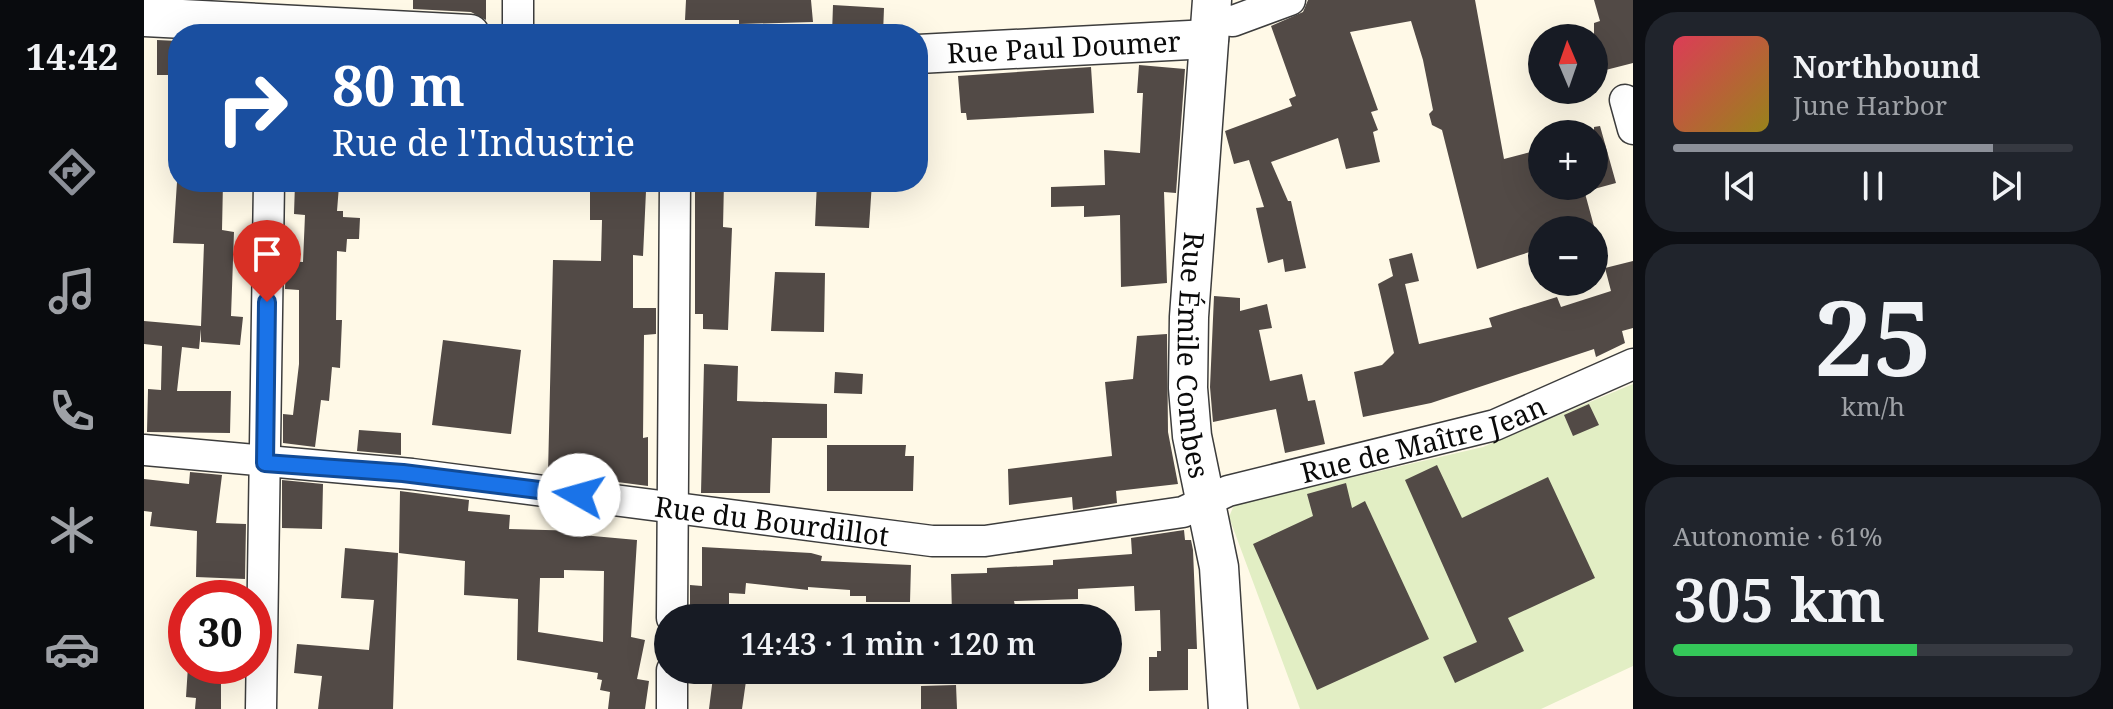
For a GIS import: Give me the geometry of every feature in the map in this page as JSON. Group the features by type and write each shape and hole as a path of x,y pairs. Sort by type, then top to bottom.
{"street":[{"path":"518,0 518,24"},
{"path":"1211,19 1233,21 1290,0"},
{"path":"144,17 268,19 335,24"},
{"name":"Rue Paul Doumer","path":"928,53 1211,19"},
{"name":"Rue Émile Combes","path":"1211,19 1189,317 1188,388 1192,436 1208,501 1225,618 1228,709"},
{"path":"261,709 269,192"},
{"path":"672,604 675,192"},
{"name":"Rue de Maître Jean","path":"1208,501 1228,491 1495,425 1633,364"},
{"name":"Rue du Bourdillot","path":"144,450 403,473 932,541 985,541 1183,512 1208,501"},
{"path":"672,684 672,709"}],"green space":[{"path":"1633,384 1633,666 1541,709 1300,709 1229,517 1234,505 1483,447"}],"building":[{"path":"413,0 486,0 486,20 471,12 413,9"},
{"path":"686,0 811,0 813,22 739,24 739,20 685,20"},
{"path":"1308,0 1475,0 1504,159 1528,153 1528,200 1587,200 1591,216 1528,216 1528,253 1477,269 1442,130 1432,125 1429,114 1433,110 1411,21 1350,32 1378,110 1371,112 1378,130 1373,132 1380,162 1346,169 1338,138 1271,162 1288,201 1291,201 1306,268 1285,272 1283,259 1268,263 1256,208 1264,207 1249,160 1234,164 1225,131 1292,106 1289,99 1296,96 1271,26 1303,12"},
{"path":"1594,0 1633,0 1633,63 1608,69 1608,24 1594,24 1600,21"},
{"path":"833,5 884,8 883,24 832,24"},
{"path":"157,40 168,41 168,75 157,75"},
{"path":"1139,65 1185,69 1176,193 1164,192 1167,283 1121,287 1120,215 1084,217 1084,206 1051,207 1051,187 1105,185 1104,150 1140,153 1143,93 1137,93"},
{"path":"1091,67 1094,113 967,120 966,113 961,113 958,76"},
{"path":"1608,154 1616,183 1608,185"},
{"path":"176,192 223,192 222,230 234,232 231,316 243,317 240,345 201,342 201,329 199,349 182,347 177,391 231,391 230,433 147,432 148,389 161,390 162,346 144,344 144,321 201,326 204,244 173,243"},
{"path":"295,192 339,192 337,211 343,211 343,217 360,218 359,239 347,239 346,252 337,251 336,320 342,320 340,368 332,367 329,401 321,400 315,447 283,443 283,414 293,415 299,364 299,290 285,289 286,261 303,262 305,215 294,214"},
{"path":"590,192 646,192 643,256 633,255 633,308 656,308 656,334 644,335 643,438 648,437 648,486 548,473 553,260 601,261 602,220 590,220"},
{"path":"695,192 724,192 723,227 732,228 728,330 703,329 703,314 695,314"},
{"path":"817,192 871,192 869,228 815,226"},
{"path":"1412,253 1419,281 1405,284 1419,344 1492,327 1489,318 1557,297 1561,307 1595,296 1608,296 1611,291 1608,267 1633,261 1633,328 1622,331 1625,343 1596,357 1594,349 1431,403 1363,417 1354,372 1382,365 1394,353 1378,284 1393,276 1389,259"},
{"path":"775,272 825,273 824,332 771,331"},
{"path":"1214,296 1240,298 1240,311 1267,304 1272,328 1259,330 1270,381 1302,374 1308,401 1315,400 1325,444 1285,453 1276,409 1213,422 1210,387"},
{"path":"1167,334 1168,432 1178,484 1116,491 1117,503 1073,510 1072,497 1009,505 1008,469 1112,456 1105,382 1133,379 1137,336"},
{"path":"443,340 521,350 511,434 432,425"},
{"path":"704,364 738,366 737,401 827,404 827,438 772,438 770,493 701,493"},
{"path":"835,372 863,374 862,394 834,393"},
{"path":"1589,404 1599,425 1573,436 1564,415"},
{"path":"359,430 401,433 401,455 357,451"},
{"path":"827,445 906,445 905,456 914,456 913,491 827,491"},
{"path":"1437,465 1462,518 1548,477 1595,578 1508,618 1524,651 1455,683 1443,657 1477,642 1405,480"},
{"path":"190,472 222,475 216,523 246,524 245,579 196,577 197,531 150,526 152,512 144,511 144,479 189,484"},
{"path":"282,480 323,484 322,529 282,528"},
{"path":"1346,483 1352,508 1365,501 1429,639 1317,690 1253,544 1313,516 1307,494"},
{"path":"400,491 469,500 468,511 510,515 509,529 582,531 582,535 637,540 631,637 645,640 637,679 649,681 645,709 608,709 610,692 600,690 602,680 597,679 598,673 517,660 518,599 464,595 465,561 399,553","holes":["564,570 604,571 603,642 538,632 540,578 564,578"]},
{"path":"1184,530 1185,540 1191,540 1197,649 1188,649 1188,690 1149,691 1149,657 1157,657 1157,651 1161,651 1160,610 1135,611 1134,586 1078,589 1078,599 1014,601 1015,604 952,604 951,574 987,573 987,568 1053,565 1053,560 1132,554 1131,538"},
{"path":"702,547 811,553 822,556 821,561 911,565 910,602 866,602 866,596 850,596 850,590 808,587 808,590 746,583 745,594 729,593 729,604 690,604 690,585 702,586"},
{"path":"345,548 398,553 393,709 318,709 322,676 294,673 297,644 369,650 374,600 341,598"},
{"path":"187,684 221,684 221,709 195,709 196,698 186,697"},
{"path":"712,684 746,684 742,709 709,709"},
{"path":"956,685 957,709 921,709 921,686"}],"route":[{"path":"267,302 265,463 403,473 579,495"}]}
